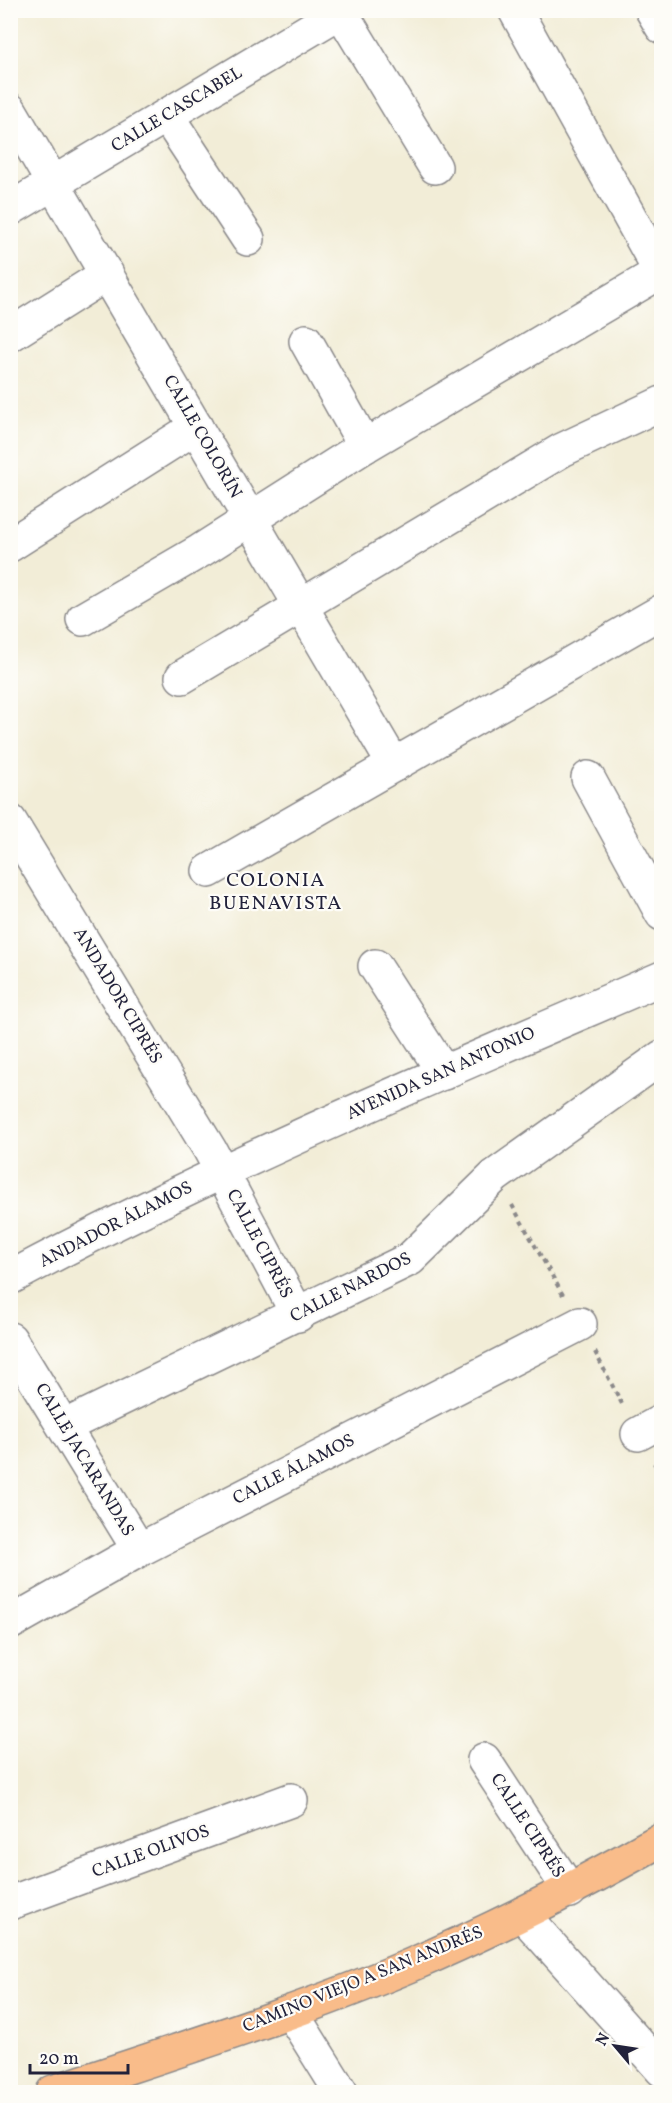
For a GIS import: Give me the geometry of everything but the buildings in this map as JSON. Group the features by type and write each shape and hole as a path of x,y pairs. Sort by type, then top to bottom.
{"main road":[{"name":"CAMINO VIEJO A SAN ANDRÉS","path":"53,2092 291,2012 408,1966 524,1915 662,1839"}],"street":[{"path":"83,619 200,551 365,446 661,273 515,10"},
{"path":"652,10 662,27"},
{"path":"342,11 435,167"},
{"name":"CALLE CASCABEL","path":"10,209 342,11"},
{"name":"CALLE COLORÍN","path":"10,110 55,183 394,765"},
{"path":"167,116 248,239"},
{"path":"10,335 107,274"},
{"path":"306,341 365,446"},
{"path":"182,677 562,450 662,403"},
{"path":"10,545 196,427"},
{"path":"209,871 662,611"},
{"path":"588,778 662,914"},
{"name":"ANDADOR CIPRÉS","path":"10,821 221,1172"},
{"path":"375,966 444,1073"},
{"name":"AVENIDA SAN ANTONIO","path":"221,1172 662,978"},
{"name":"CALLE NARDOS","path":"65,1426 410,1259 495,1176 662,1057"},
{"name":"ANDADOR ÁLAMOS","path":"10,1278 112,1223 221,1172"},
{"name":"CALLE CIPRÉS","path":"221,1172 298,1315"},
{"name":"CALLE ÁLAMOS","path":"10,1623 139,1550 580,1324"},
{"name":"CALLE JACARANDAS","path":"10,1339 139,1550"},
{"name":"CALLE CIPRÉS","path":"484,1760 570,1891"},
{"name":"CALLE OLIVOS","path":"10,1903 291,1800"},
{"path":"524,1915 662,2070"},
{"path":"291,2012 340,2092"}],"district":[{"name":"COLONIA BUENAVISTA","path":"276,892"}]}
